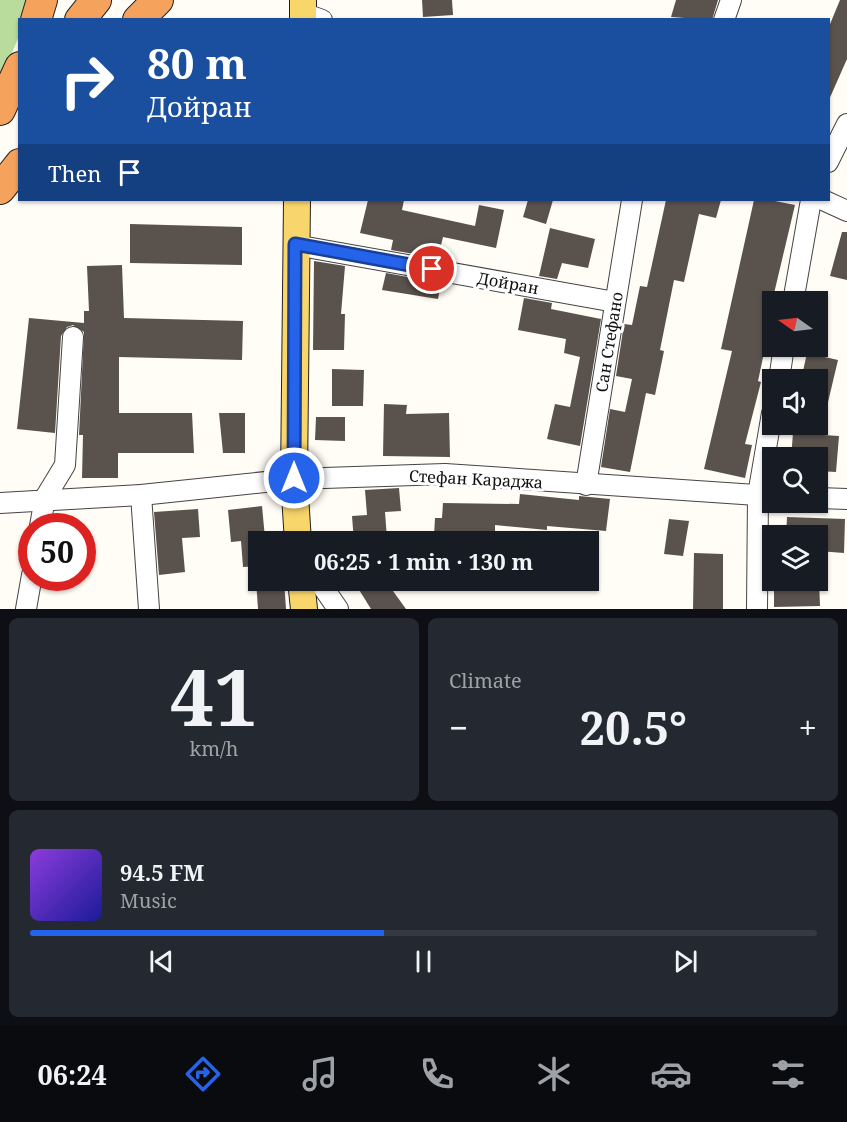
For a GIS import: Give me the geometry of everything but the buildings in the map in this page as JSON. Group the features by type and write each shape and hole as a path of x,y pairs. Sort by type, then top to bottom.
{"highway":[{"path":"37,18 42,0"},
{"path":"82,18 96,0"},
{"path":"128,18 142,0"},
{"path":"140,18 158,0"},
{"path":"0,110 18,71"},
{"path":"0,123 18,100"},
{"path":"0,189 18,166"}],"main road":[{"path":"297,201 294,478 297,531"},
{"path":"302,591 304,609"}],"street":[{"path":"725,18 731,0"},
{"path":"830,158 847,124"},
{"name":"Сан Стефано","path":"586,484 632,201"},
{"path":"795,291 811,201"},
{"path":"825,201 847,211"},
{"name":"Дойран","path":"295,244 615,302"},
{"path":"42,513 45,498 65,465 73,337"},
{"name":"Стефан Караджа","path":"0,503 45,498 141,495 294,478 445,474 762,496"},
{"path":"141,495 149,609"},
{"path":"828,498 847,499"},
{"path":"757,609 764,513"},
{"path":"26,609 29,591"},
{"path":"326,591 338,609"}],"green space":[{"path":"0,0 30,0 25,18 18,18 18,38 0,82"}],"route":[{"path":"294,478 295,244 432,269"}]}
